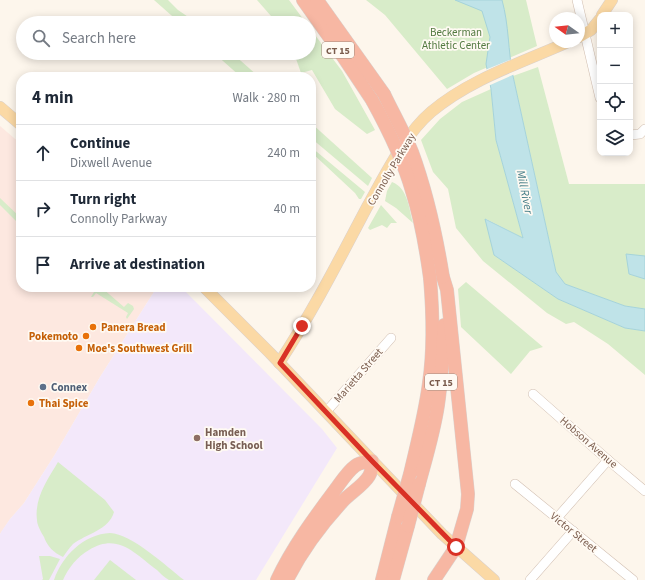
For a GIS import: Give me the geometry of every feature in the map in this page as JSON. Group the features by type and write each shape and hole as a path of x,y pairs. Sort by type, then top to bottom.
{"highway":[{"name":"CT 15","path":"303,0 314,16"},
{"name":"CT 15","path":"317,0 384,94 411,151 423,185 436,233 436,278 433,305 430,383 410,474 393,580"},
{"name":"CT 15","path":"316,18 372,100 395,145 412,190 423,235 436,278 444,316 443,366 438,407 429,448 420,484 403,522 391,544 382,580"},
{"path":"434,580 456,547 467,509 468,494 447,290 436,278"},
{"path":"277,580 301,537 324,503 355,465 372,461 371,470 368,477 343,501 323,525 303,551 287,580"},
{"path":"376,580 382,560 391,544"}],"main road":[{"path":"604,12 612,0"},
{"path":"585,33 597,23"},
{"name":"Connolly Parkway","path":"280,363 388,170 410,136 430,113 464,89 554,48"},
{"path":"0,107 16,121"},
{"path":"209,292 280,363 372,461 456,547 494,580"}],"street":[{"path":"577,0 579,12"},
{"path":"585,46 597,88"},
{"path":"633,135 640,134 645,129"},
{"name":"Marietta Street","path":"326,412 391,338"},
{"name":"Hobson Avenue","path":"533,394 645,491"},
{"path":"557,518 608,460"},
{"name":"Victor Street","path":"515,484 633,580"},
{"path":"530,580 573,531"}],"shaded area":[{"path":"0,126 16,140 16,292 154,292 100,377 54,456 24,503 10,519 0,534"},
{"name":"Hamden High School","path":"154,292 186,292 322,429 337,448 256,580 0,580 0,534 10,519 24,503 54,456 100,377"}],"green space":[{"path":"154,0 168,0 187,16 172,16"},
{"path":"257,0 289,0 301,16 271,16"},
{"name":"Beckerman Athletic Center","path":"366,0 526,0 537,46 474,73 447,89 385,15"},
{"path":"316,36 342,71 375,130 367,134 335,109 316,77 316,72 313,72 312,70 301,72 296,60 316,60"},
{"path":"222,60 240,60 253,72 235,72"},
{"path":"538,67 569,184 645,184 645,257 629,274 645,279 645,309 625,306 565,284 556,272 513,76"},
{"path":"491,89 496,140 523,238 486,219 494,255 558,299 625,328 645,331 645,375 608,344 574,322 566,324 547,313 483,261 456,228 448,189 433,172 421,140 440,119 462,102"},
{"path":"316,128 372,178 368,186 316,142"},
{"path":"316,151 365,192 361,199 359,199 355,193 316,157"},
{"path":"392,182 405,194 413,223 396,208 385,201 387,191"},
{"path":"0,198 16,213 16,221 0,205"},
{"path":"381,205 397,223 391,223 387,228 382,225 370,230 368,228"},
{"path":"466,282 543,347 530,351 511,374 461,327 458,289"},
{"path":"94,292 107,292 124,307 128,303 133,306 134,309 127,319 126,317 128,313 96,293 93,297 91,297"},
{"path":"58,462 105,500 114,512 107,523 96,531 78,540 63,557 49,546 39,528 37,520 40,496 46,482"},
{"path":"110,533 119,535 138,545 184,580 169,580 126,547 109,543 99,545 89,550 74,563 63,580 54,580 62,563 75,548 91,537"},
{"path":"39,556 50,556 60,559 49,580 42,580"},
{"path":"110,560 136,580 94,580"}],"water":[{"name":"Mill River","path":"455,0 502,0 506,19 513,76 556,272 565,284 625,306 645,309 645,331 625,328 558,299 494,255 485,219 523,238 496,140 491,89 486,64 490,37 482,11"},
{"path":"626,254 645,256 645,279 629,274"}],"pier":[{"path":"512,59 515,74 488,86 485,70"}],"place":[{"name":"Panera Bread","path":"93,327"},
{"name":"Pokemoto","path":"86,336"},
{"name":"Moe's Southwest Grill","path":"79,348"},
{"name":"Connex","path":"43,387"},
{"name":"Thai Spice","path":"31,403"},
{"name":"Hamden High School","path":"197,438"}],"route":[{"path":"302,326 280,363 372,461 456,547"}]}
